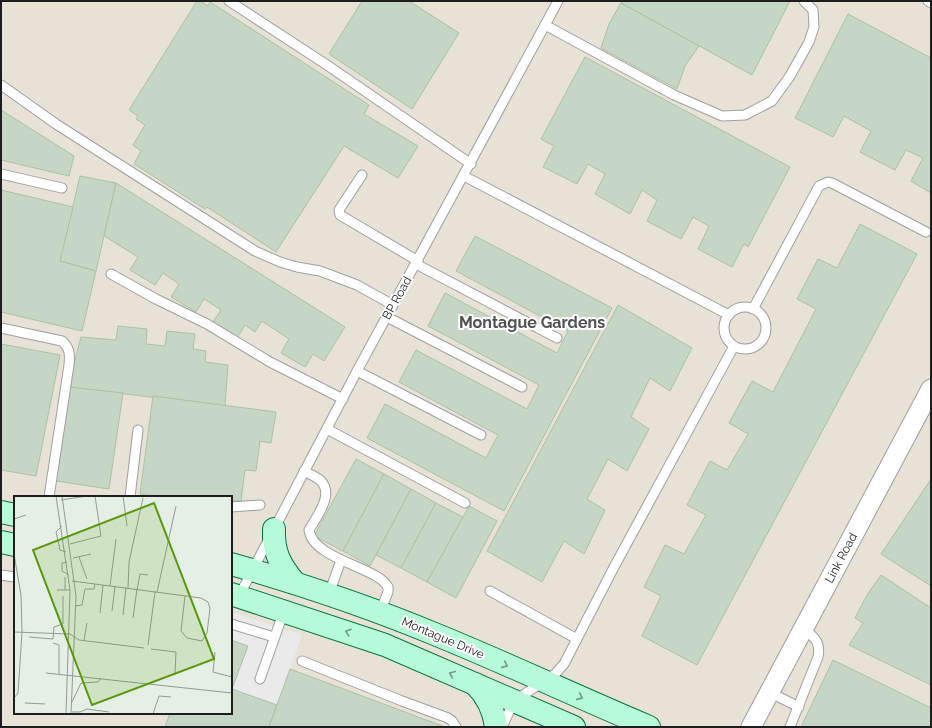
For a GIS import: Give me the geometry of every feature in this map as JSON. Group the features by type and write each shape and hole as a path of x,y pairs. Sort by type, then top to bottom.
{"main road":[{"path":"1,512 14,515"},
{"path":"274,529 273,543 278,558 285,571 295,583"},
{"path":"1,542 14,545"},
{"name":"Montague Drive","path":"232,564 295,583 380,612 437,635 649,727"},
{"path":"235,595 385,645 574,727"},
{"path":"473,682 484,693 491,707 496,727"}],"street":[{"name":"Link Road","path":"751,727 931,389"}],"lane":[{"path":"229,1 327,65 471,164"},
{"name":"BP Road","path":"235,595 252,570 357,371 471,164 558,1"},
{"path":"545,25 674,95 722,116 746,115 772,101 790,76 809,42 814,27 813,10 804,1"},
{"path":"1,85 56,124 255,251 280,262 320,271 357,285 394,305"},
{"path":"1,174 62,188"},
{"path":"362,175 339,210 340,215 417,262 557,338"},
{"path":"464,176 729,315"},
{"path":"753,309 819,186 823,184 832,183 926,232"},
{"path":"111,274 156,300 207,324 270,362 343,399"},
{"path":"741,307 753,309 760,314 764,320 766,328 761,341 755,346 748,348 734,346 725,335 725,321 729,315 734,310 741,307"},
{"path":"387,317 522,387"},
{"path":"1,328 62,341 67,346 69,351 69,365 49,496"},
{"path":"502,727 514,701 555,674 564,664 734,346"},
{"path":"357,371 481,435"},
{"path":"327,429 465,503"},
{"path":"130,496 138,430"},
{"path":"304,471 320,480 326,488 326,497 309,530 310,535 313,540 324,550 341,560 379,577 388,587 388,592 380,612"},
{"path":"232,507 260,505"},
{"path":"328,594 341,560"},
{"path":"1,575 14,578"},
{"path":"490,591 577,639"},
{"path":"260,679 284,611"},
{"path":"232,624 274,638"},
{"path":"790,727 818,657 820,648 818,642 804,628"},
{"path":"302,661 448,718 456,727"},
{"path":"770,692 799,707"}],"shaded area":[{"path":"1,1 931,1 931,727 1,727"},
{"path":"232,612 302,635 277,705 232,689 248,646 232,640"}],"building":[{"path":"197,1 200,1 208,6 210,2 369,105 364,114 418,146 398,178 344,146 276,252 207,207 205,209 134,164 141,151 133,145 145,125 136,119 138,116 129,110"},
{"path":"362,1 409,1 459,33 412,109 329,54"},
{"path":"622,1 790,1 752,75 621,3"},
{"path":"621,3 699,46 685,66 677,89 601,48 609,24"},
{"path":"848,14 931,58 931,193 911,181 923,158 906,150 895,170 860,152 871,131 844,116 833,137 795,118"},
{"path":"585,57 790,167 748,247 744,244 732,267 698,249 709,226 693,217 681,239 647,221 657,200 642,190 630,214 595,194 605,174 588,164 577,184 543,167 554,146 541,139"},
{"path":"1,110 74,156 69,176 1,160"},
{"path":"80,176 116,183 96,271 60,261"},
{"path":"116,183 345,327 324,361 313,354 305,367 281,353 289,339 262,321 255,332 245,325 237,338 213,322 221,310 204,299 196,312 171,297 179,284 163,273 155,285 130,270 138,257 104,236"},
{"path":"1,190 73,207 60,261 96,271 82,331 1,312"},
{"path":"860,224 917,254 697,665 642,636 661,596 644,587 665,545 684,554 706,515 687,505 710,461 727,470 748,434 729,423 752,381 773,392 816,309 797,299 818,259 837,268"},
{"path":"475,236 612,308 504,511 367,438 385,404 486,458 498,435 399,382 416,350 527,409 539,385 428,326 445,293 557,353 568,331 456,271"},
{"path":"618,305 692,348 670,391 650,378 631,417 649,429 627,471 608,459 587,499 605,510 584,554 564,541 542,582 487,551"},
{"path":"118,326 147,329 146,344 165,346 167,331 195,334 193,349 206,351 205,362 228,365 225,406 68,387 81,337 116,340"},
{"path":"1,344 60,355 36,476 1,470"},
{"path":"68,387 123,393 109,489 56,481"},
{"path":"153,396 276,412 271,443 260,441 256,471 245,470 241,501 232,500 232,496 153,496 140,494"},
{"path":"356,459 384,474 343,551 314,536"},
{"path":"384,474 411,489 370,566 343,551"},
{"path":"931,479 931,586 881,554"},
{"path":"411,489 436,503 401,568 376,555"},
{"path":"436,503 463,517 427,582 401,568"},
{"path":"469,506 497,521 456,598 427,582"},
{"path":"881,575 931,608 931,685 849,645 863,623 855,618 867,595"},
{"path":"232,640 248,646 232,689"},
{"path":"833,660 931,708 931,727 801,727"},
{"path":"290,669 445,727 269,727"},
{"path":"232,689 277,705 269,727 165,727 170,714 232,714"}],"district":[{"name":"Montague Gardens","path":"532,322"}]}
